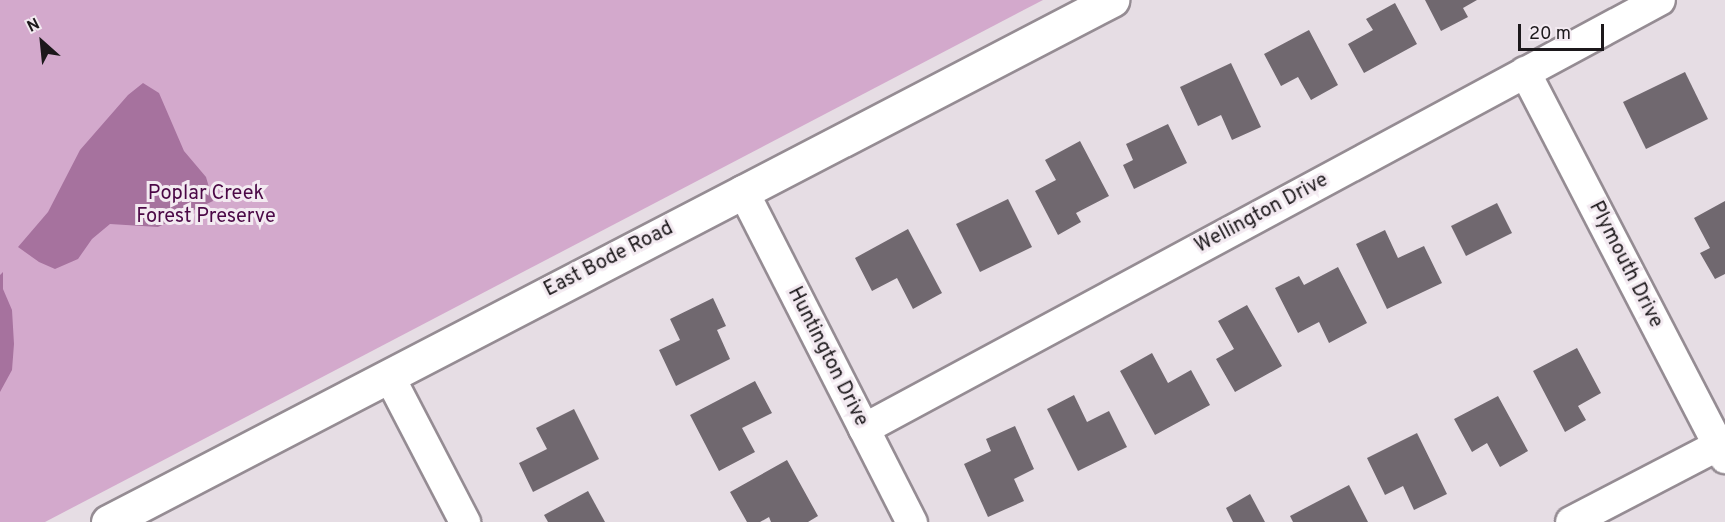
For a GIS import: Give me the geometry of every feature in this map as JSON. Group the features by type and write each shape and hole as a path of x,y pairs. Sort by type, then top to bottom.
{"street":[{"name":"East Bode Road","path":"108,522 1112,0"},
{"name":"Wellington Drive","path":"864,429 1660,0"},
{"name":"Plymouth Drive","path":"1525,72 1722,452"},
{"name":"Huntington Drive","path":"743,191 912,522"},
{"path":"389,376 465,522"},
{"path":"1571,522 1722,452"}],"green space":[{"name":"Poplar Creek Forest Preserve","path":"0,0 1043,0 45,522 0,522"}],"shaded area":[{"path":"143,83 159,93 184,151 206,177 213,201 158,227 110,224 92,239 78,259 55,269 39,262 18,247 48,212 80,150 128,95"},
{"path":"3,272 3,289 12,310 14,344 12,370 0,392 0,275"}],"building":[{"path":"1425,0 1477,0 1463,8 1468,17 1441,31"},
{"path":"1395,3 1417,44 1364,73 1348,44 1373,30 1366,19"},
{"path":"1309,30 1338,85 1311,100 1298,77 1281,86 1264,54"},
{"path":"1231,63 1261,127 1232,140 1221,115 1198,126 1180,87"},
{"path":"1685,72 1708,119 1646,149 1623,102"},
{"path":"1168,124 1187,163 1134,189 1123,165 1133,160 1126,144"},
{"path":"1080,141 1109,196 1076,213 1081,222 1058,235 1035,191 1056,180 1045,160"},
{"path":"1008,199 1032,247 980,272 956,224"},
{"path":"1725,201 1725,274 1715,279 1700,253 1710,248 1694,218"},
{"path":"1497,203 1512,233 1466,256 1451,226"},
{"path":"908,229 942,293 913,309 897,278 872,291 855,258"},
{"path":"1385,230 1398,258 1424,246 1442,283 1387,309 1356,244"},
{"path":"1338,267 1367,323 1329,343 1319,322 1298,333 1275,288 1299,276 1304,285"},
{"path":"713,298 726,326 717,330 730,359 676,386 659,350 680,340 670,319"},
{"path":"1247,305 1282,366 1235,392 1216,359 1234,349 1218,321"},
{"path":"1577,348 1601,393 1578,406 1586,420 1565,432 1533,371"},
{"path":"1152,353 1168,383 1191,370 1210,405 1155,435 1120,371"},
{"path":"755,381 772,413 742,428 755,452 719,471 690,415"},
{"path":"1074,395 1087,422 1109,411 1127,447 1078,471 1047,409"},
{"path":"1498,396 1528,451 1500,467 1487,443 1472,452 1454,419"},
{"path":"574,409 599,459 533,492 519,463 547,449 536,428"},
{"path":"1015,426 1034,469 1014,479 1024,501 988,517 964,464 991,451 986,439"},
{"path":"1417,433 1447,494 1414,510 1403,486 1385,495 1367,458"},
{"path":"787,460 818,516 808,522 771,522 769,517 760,522 747,522 730,492"},
{"path":"1349,485 1368,522 1293,522 1290,516"},
{"path":"588,491 605,522 548,522 544,515"},
{"path":"1250,494 1265,522 1233,522 1226,508"}]}
